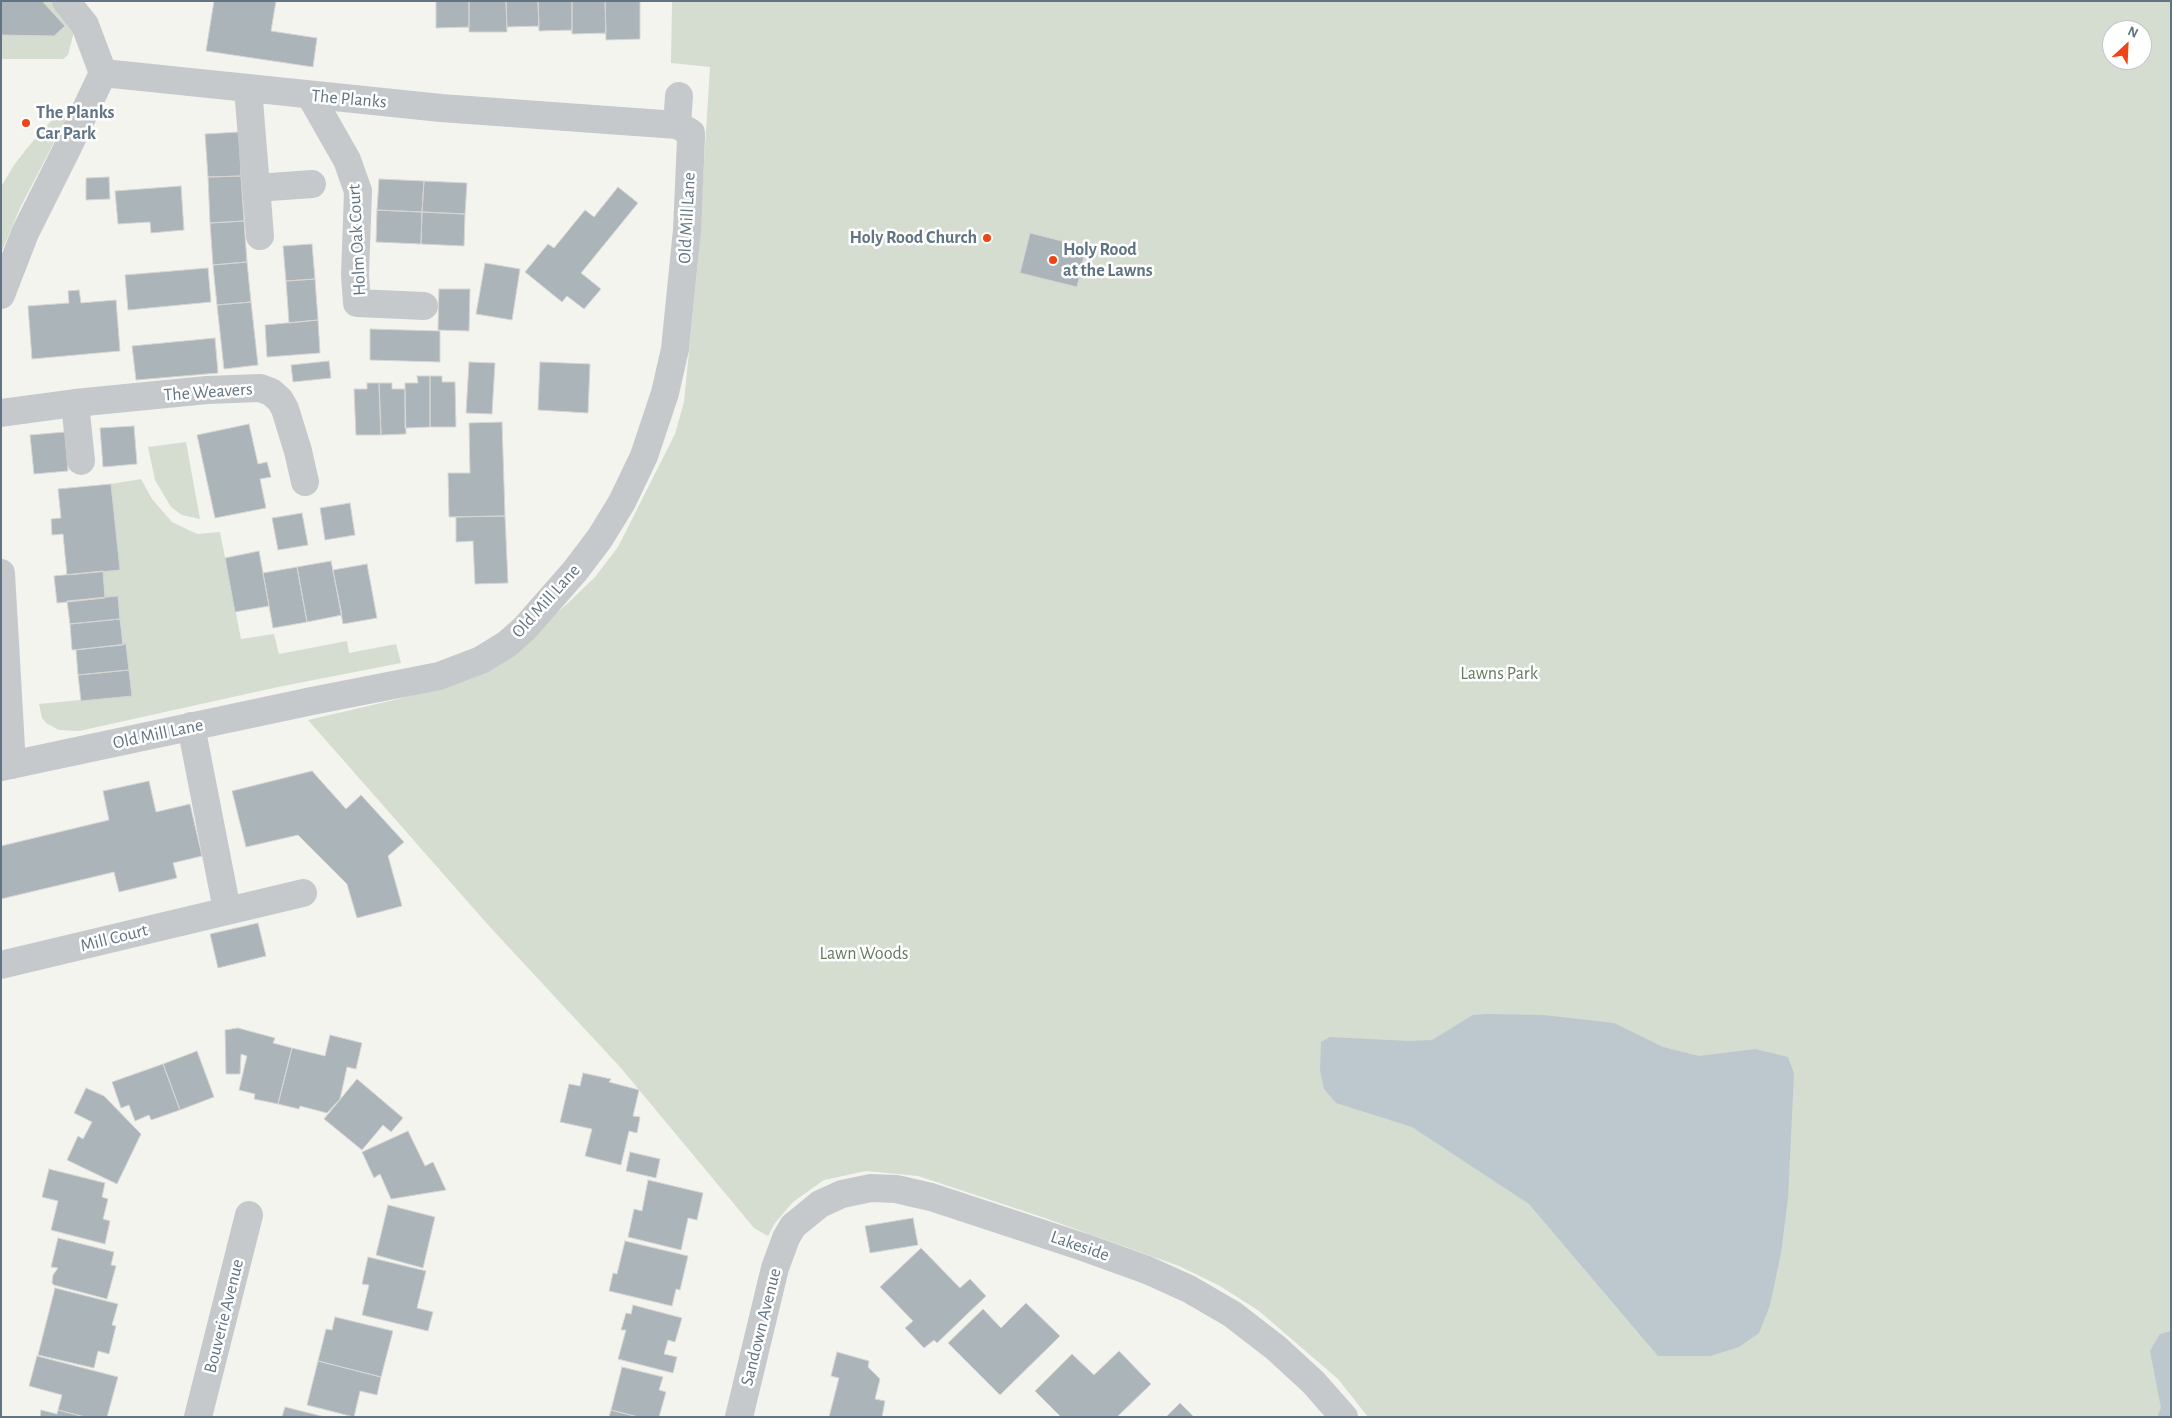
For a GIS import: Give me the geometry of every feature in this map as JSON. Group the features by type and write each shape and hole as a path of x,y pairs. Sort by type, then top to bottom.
{"street":[{"path":"1,295 25,233 70,145 103,73 85,25 66,1"},
{"name":"The Planks","path":"103,73 441,108 677,125"},
{"path":"248,88 260,236"},
{"name":"Holm Oak Court","path":"310,95 347,160 358,191 357,303 424,306"},
{"path":"677,125 679,96"},
{"name":"Old Mill Lane","path":"7,766 191,726 439,676 463,669 481,660 507,644 525,628 575,571 600,538 635,478 656,425 671,372 684,284 691,133 677,125"},
{"path":"256,188 312,184"},
{"name":"The Weavers","path":"1,413 75,403 207,390 260,388 271,392 280,400 285,409 298,451 304,483"},
{"path":"75,403 81,461"},
{"path":"1,573 7,766"},
{"path":"191,726 227,910"},
{"name":"Mill Court","path":"1,965 303,893"},
{"name":"Lakeside","path":"786,1238 793,1226 804,1216 820,1204 842,1194 871,1188 896,1189 940,1200 1092,1250 1147,1270 1189,1289 1232,1314 1276,1348 1313,1382 1344,1417"},
{"name":"Bouverie Avenue","path":"198,1417 249,1215"},
{"name":"Sandown Avenue","path":"739,1417 775,1268 786,1238"}],"green space":[{"path":"1,1 55,1 76,24 68,55 63,59 1,59"},
{"name":"Lawns Park","path":"672,1 2171,1 2171,1417 1368,1417 1338,1379 1259,1311 1220,1286 1179,1266 1039,1216 918,1176 866,1171 824,1180 793,1202 775,1223 768,1236 754,1228 620,1067 489,926 308,720 398,699 470,679 495,665 568,603 595,577 618,547 675,434 684,402 698,260 710,67 671,63"},
{"path":"56,115 67,115 63,125 20,208 1,253 1,187 14,165"},
{"path":"186,442 200,519 182,515 171,507 155,480 148,447"},
{"path":"141,479 152,499 172,522 197,534 220,532 241,639 274,634 279,654 347,641 349,653 396,644 401,663 278,687 79,731 59,730 46,723 42,718 39,704 132,695 126,645 123,645 118,597 105,598 103,571 111,484"}],"shaded area":[{"path":"1473,1015 1543,1015 1614,1023 1663,1047 1699,1056 1755,1049 1788,1057 1794,1074 1788,1198 1781,1253 1770,1305 1759,1333 1739,1347 1710,1356 1658,1356 1529,1204 1412,1127 1336,1103 1324,1089 1320,1071 1321,1042 1330,1037 1409,1041 1432,1040"},
{"path":"2171,1331 2171,1417 2157,1417 2161,1408 2150,1351 2160,1334"}],"building":[{"path":"1,1 42,1 65,26 54,36 1,35"},
{"path":"214,1 276,1 271,31 317,38 313,67 206,51"},
{"path":"436,1 469,1 469,27 436,28"},
{"path":"469,1 506,1 507,32 469,32"},
{"path":"506,1 538,1 539,26 507,27"},
{"path":"538,1 572,1 572,30 539,31"},
{"path":"572,1 605,1 606,33 572,34"},
{"path":"605,1 640,1 640,39 606,40"},
{"path":"239,132 241,176 208,177 205,134"},
{"path":"241,176 244,221 210,223 208,177"},
{"path":"109,177 110,199 86,200 86,178"},
{"path":"379,179 424,181 422,212 377,210"},
{"path":"424,181 467,183 465,214 422,212"},
{"path":"181,186 184,230 151,233 150,222 118,224 115,191"},
{"path":"618,187 638,203 581,273 601,289 584,309 567,296 562,302 525,272 548,244 554,248 585,210 594,217"},
{"path":"377,210 422,212 421,244 376,242"},
{"path":"422,212 465,214 464,246 421,244"},
{"path":"244,221 247,262 213,265 210,223"},
{"name":"Holy Rood at the Lawns","path":"1030,233 1086,247 1077,287 1020,273"},
{"path":"312,244 315,279 286,281 283,246"},
{"path":"247,262 251,302 217,305 213,265"},
{"path":"485,263 520,269 512,320 476,314"},
{"path":"208,268 211,302 128,310 125,275"},
{"path":"315,279 318,320 289,323 286,281"},
{"path":"439,289 470,289 469,331 438,330"},
{"path":"79,290 81,303 116,300 120,351 32,359 28,306 69,303 68,291"},
{"path":"251,302 258,365 224,369 217,305"},
{"path":"318,320 320,353 267,357 265,325"},
{"path":"370,329 440,331 440,362 370,360"},
{"path":"215,338 218,373 136,380 132,346"},
{"path":"329,361 331,378 293,382 291,365"},
{"path":"469,362 495,363 492,414 466,413"},
{"path":"540,362 590,364 588,413 538,410"},
{"path":"417,376 430,376 430,427 405,428 405,383 418,383"},
{"path":"430,376 442,376 442,382 455,382 456,427 430,427"},
{"path":"367,383 379,383 381,435 356,435 354,389 367,389"},
{"path":"379,383 392,383 392,389 405,389 406,434 381,435"},
{"path":"502,422 505,516 449,517 448,473 470,473 469,423"},
{"path":"249,424 258,464 267,462 271,477 260,479 266,508 215,518 197,435"},
{"path":"134,426 137,464 103,467 100,428"},
{"path":"65,432 68,471 34,474 30,435"},
{"path":"111,484 120,570 67,575 63,534 52,535 51,519 61,518 58,489"},
{"path":"350,503 355,535 325,540 320,508"},
{"path":"302,513 308,545 278,550 272,518"},
{"path":"505,516 508,583 475,584 473,541 456,542 456,517"},
{"path":"259,551 269,606 235,612 225,558"},
{"path":"331,561 342,615 307,622 297,567"},
{"path":"367,564 377,618 343,624 333,570"},
{"path":"297,567 307,622 273,628 263,573"},
{"path":"103,571 105,598 57,603 54,576"},
{"path":"118,596 120,619 70,624 67,601"},
{"path":"120,619 123,645 72,650 70,624"},
{"path":"126,644 129,670 78,675 76,650"},
{"path":"129,670 132,696 81,701 78,675"},
{"path":"312,771 346,809 361,795 404,842 388,856 402,906 357,918 347,884 298,835 246,847 232,791"},
{"path":"149,781 156,812 190,804 202,856 173,863 177,878 119,892 114,872 1,899 1,846 109,820 103,791"},
{"path":"258,923 266,956 218,968 210,934"},
{"path":"238,1028 275,1038 273,1043 292,1048 278,1104 254,1099 255,1094 239,1090 247,1056 241,1054 240,1074 226,1074 225,1030"},
{"path":"330,1035 362,1043 356,1069 347,1067 340,1099 327,1113 300,1106 299,1109 278,1104 292,1048 325,1056"},
{"path":"197,1051 214,1097 180,1110 163,1064"},
{"path":"163,1064 180,1110 151,1120 149,1115 135,1121 129,1105 121,1108 112,1082"},
{"path":"583,1073 611,1079 609,1082 639,1090 633,1116 640,1117 637,1133 629,1131 621,1165 585,1156 592,1129 560,1122 569,1084 580,1086"},
{"path":"357,1079 403,1118 391,1132 383,1125 362,1150 324,1119"},
{"path":"86,1088 104,1096 141,1134 117,1184 67,1160 78,1136 83,1139 92,1122 74,1113"},
{"path":"408,1131 425,1166 433,1162 446,1190 391,1199 380,1174 374,1178 362,1152"},
{"path":"630,1152 660,1159 656,1178 626,1171"},
{"path":"49,1169 105,1183 102,1197 108,1199 103,1219 110,1221 105,1244 51,1230 58,1201 42,1197"},
{"path":"648,1180 703,1193 697,1220 688,1218 681,1250 628,1237 634,1209 642,1211"},
{"path":"388,1205 435,1217 423,1268 376,1255"},
{"path":"913,1218 918,1245 870,1253 865,1226"},
{"path":"58,1238 114,1252 111,1265 116,1266 107,1299 52,1283 53,1275 58,1268 51,1267"},
{"path":"625,1241 688,1256 680,1290 676,1289 672,1306 609,1291 613,1273 617,1274"},
{"path":"921,1248 960,1288 970,1279 986,1296 937,1343 934,1340 924,1348 905,1328 913,1321 880,1287"},
{"path":"368,1257 426,1271 417,1308 433,1312 428,1331 362,1315 369,1285 362,1284"},
{"path":"55,1288 118,1304 112,1325 116,1326 109,1354 98,1351 94,1368 38,1355"},
{"path":"1026,1303 1060,1336 1000,1395 948,1343 983,1309 1001,1328"},
{"path":"633,1305 682,1318 675,1342 668,1340 664,1354 677,1357 673,1373 618,1359 626,1330 621,1330 626,1313 631,1314"},
{"path":"335,1317 393,1331 381,1377 318,1361 326,1329 332,1330"},
{"path":"1119,1351 1151,1384 1117,1417 1061,1417 1035,1391 1072,1354 1094,1375"},
{"path":"837,1352 869,1361 868,1367 880,1379 875,1399 885,1401 882,1417 829,1417 839,1378 831,1376"},
{"path":"37,1356 118,1377 107,1417 85,1417 58,1410 62,1395 29,1386"},
{"path":"318,1361 381,1377 377,1395 360,1391 354,1417 307,1405"},
{"path":"622,1367 663,1377 659,1390 666,1392 659,1417 638,1417 611,1410"},
{"path":"1180,1403 1194,1417 1166,1417"},
{"path":"285,1407 325,1417 282,1417"},
{"path":"41,1410 57,1414 58,1410 85,1417 40,1417"},
{"path":"611,1410 638,1417 609,1417"}],"place":[{"name":"The Planks Car Park","path":"26,123"},
{"name":"Holy Rood Church","path":"987,238"},
{"name":"Holy Rood at the Lawns","path":"1053,260"}],"park label":[{"name":"Lawn Woods","path":"864,954"}]}
